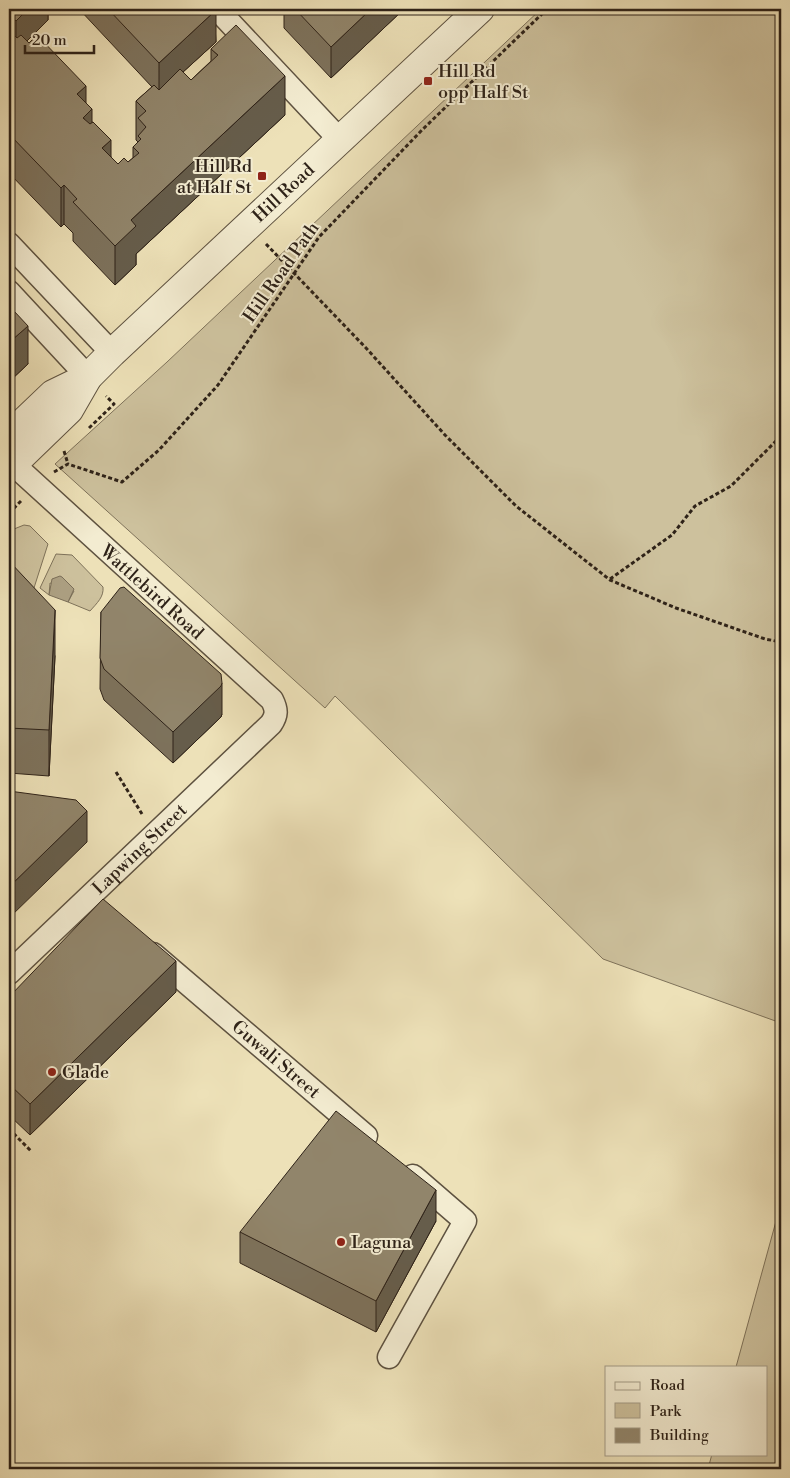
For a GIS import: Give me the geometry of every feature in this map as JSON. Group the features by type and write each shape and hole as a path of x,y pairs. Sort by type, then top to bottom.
{"street":[{"path":"217,9 340,140"},
{"name":"Hill Road","path":"11,466 69,410 88,377 112,353 480,9"},
{"path":"9,244 112,353"},
{"path":"9,292 88,377"},
{"name":"Hill Road","path":"9,436 53,394 88,377"},
{"name":"Wattlebird Road","path":"11,466 272,700 276,712 271,724"},
{"name":"Lapwing Street","path":"9,973 96,904 271,724"},
{"name":"Guwali Street","path":"140,943 465,1221 389,1357"}],"path":[{"name":"Hill Road Path","path":"68,464 122,482 159,450 218,385 319,237 422,130 547,9"},
{"path":"270,248 366,348 445,436 516,506 610,580 676,608 766,639 781,642"},
{"path":"88,429 114,404"},
{"path":"610,580 672,535 695,506 731,486 781,436"},
{"path":"50,474 68,464 64,451 70,446"},
{"path":"9,513 19,503"},
{"path":"116,772 142,814"},
{"path":"9,1129 31,1151"}],"green space":[{"path":"541,9 781,9 781,1023 603,959 335,696 325,708 55,464 167,362"},
{"path":"24,525 30,526 48,544 33,591 9,592 9,531"},
{"path":"56,554 72,555 103,587 101,597 90,611 68,602 74,591 50,583 49,595 40,588"},
{"path":"781,1203 781,1469 708,1469 711,1456 768,1456 768,1366 736,1366"}],"shaded area":[{"path":"60,576 74,589 68,602 49,595 52,579"}],"building":[{"path":"9,9 28,9 16,21 9,14"},
{"path":"108,9 214,9 216,10 159,63"},
{"path":"295,9 371,9 331,47"},
{"path":"236,25 285,76 131,220 136,226 115,246 73,202 77,199 64,185 61,188 9,134 9,30 17,38 21,35 29,43 37,35 86,86 77,94 92,109 83,118 90,124 93,122 111,140 102,148 118,164 124,158 128,162 139,153 133,147 141,139 138,136 146,127 138,118 146,111 136,101 154,85 159,90 180,69 191,80 218,55 211,49"},
{"path":"9,302 14,311 28,326 9,341"},
{"path":"9,561 55,610 49,730 9,728"},
{"path":"124,587 221,674 221,686 173,732 104,669 100,658 101,612 120,588"},
{"path":"9,791 76,800 87,811 9,887"},
{"name":"Glade","path":"103,899 176,961 30,1104 9,1084 9,997"},
{"name":"Laguna","path":"336,1111 436,1190 376,1301 240,1232"}],"place":[{"name":"Hill Rd opp Half St","path":"428,81"},
{"name":"Hill Rd at Half St","path":"262,176"},
{"name":"Glade","path":"52,1072"},
{"name":"Laguna","path":"341,1242"}]}
